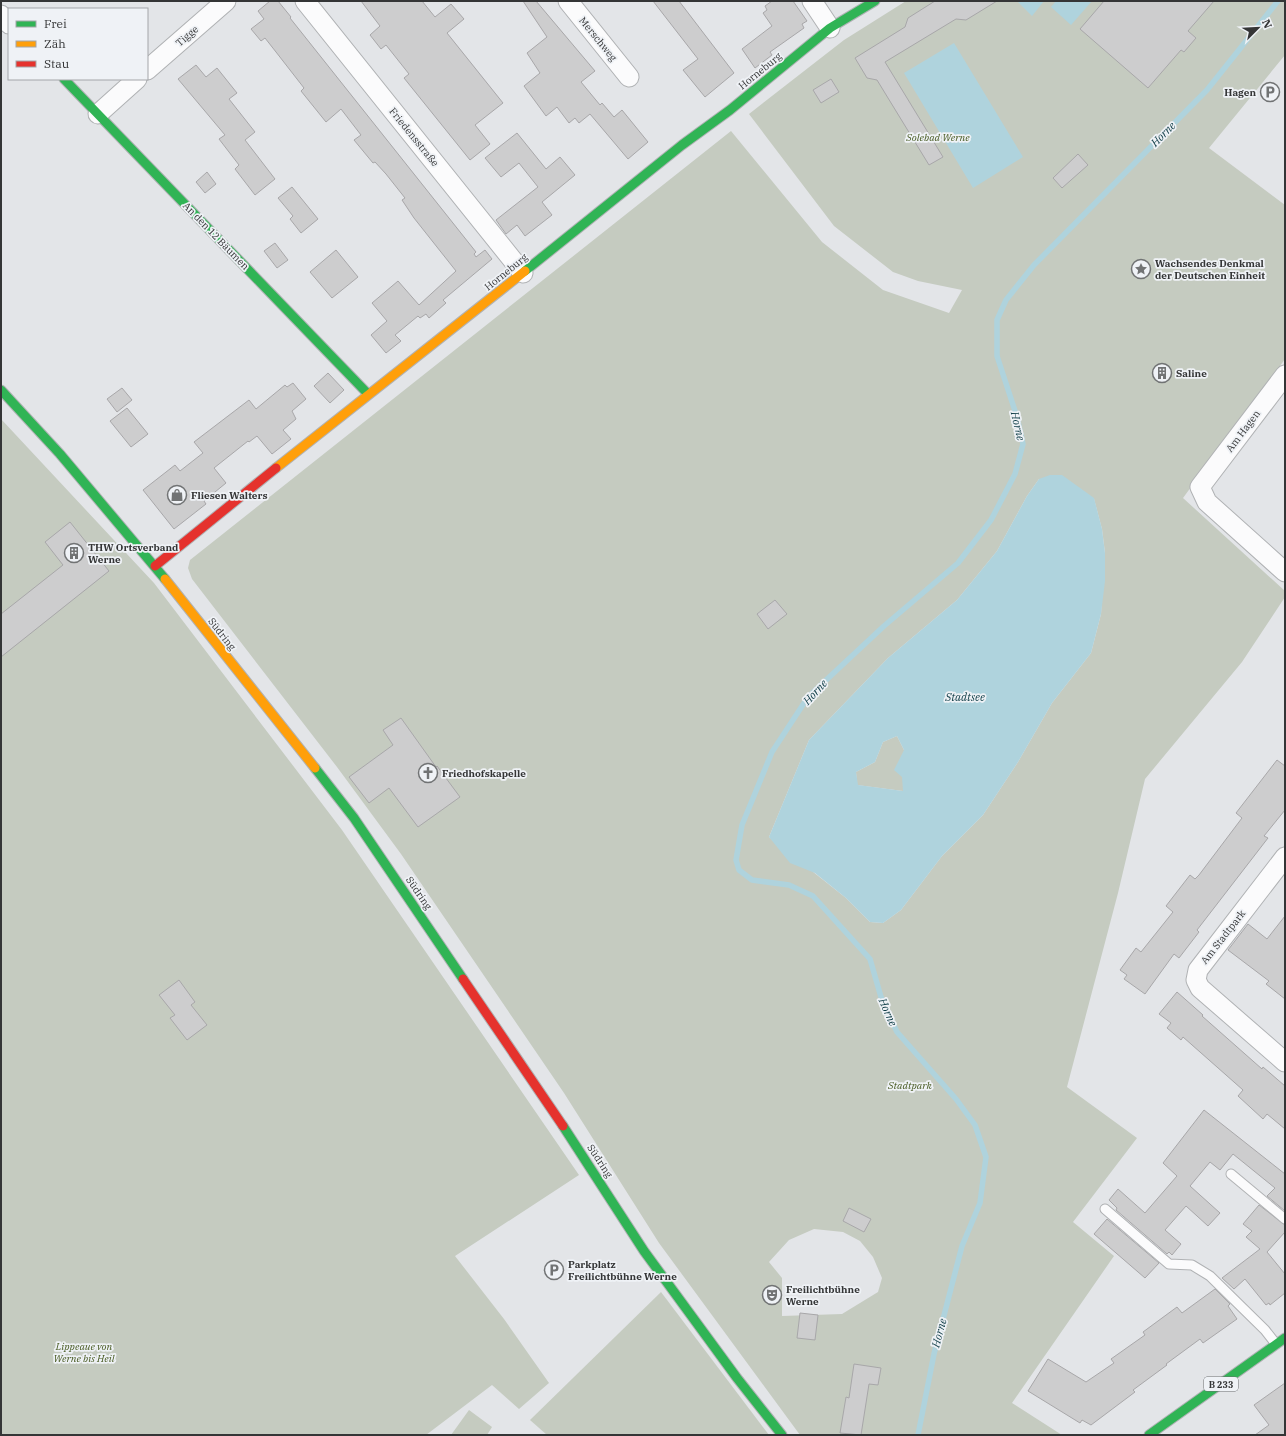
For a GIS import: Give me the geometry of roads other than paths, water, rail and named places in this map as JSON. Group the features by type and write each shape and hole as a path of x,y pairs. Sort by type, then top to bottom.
{"street":[{"name":"Tigge","path":"148,69 226,1"},
{"name":"Friedensstraße","path":"305,1 523,273"},
{"name":"Merschweg","path":"568,1 629,77"},
{"path":"812,1 830,28"},
{"name":"Horneburg","path":"155,566 368,394 523,273 682,145 730,110 830,28 875,1"},
{"name":"An den 12 Bäumen","path":"65,80 368,394"},
{"path":"98,114 136,80"},
{"name":"Am Hagen","path":"1285,374 1200,487 1206,502 1285,572"},
{"name":"Südring","path":"1,390 60,454 155,566 354,818 589,1164 644,1251 737,1378 782,1435"},
{"name":"Am Stadtpark","path":"1285,857 1198,970 1196,980 1200,988 1285,1062"},
{"name":"B 233","path":"1149,1435 1285,1338"}],"lane":[{"path":"1231,1174 1285,1219"},
{"path":"1105,1209 1169,1264 1192,1265 1210,1276 1265,1330 1276,1344"}],"water":[{"path":"1017,1 1044,1 1032,16"},
{"path":"1056,1 1092,1 1071,25 1051,7"},
{"path":"954,43 1023,157 973,188 904,73"},
{"name":"Stadtsee","path":"1050,475 1062,475 1094,498 1102,529 1105,553 1105,581 1101,614 1091,653 1052,703 1018,762 983,815 942,856 901,910 883,923 870,922 846,898 815,873 790,863 769,837 809,740 888,658 957,600 997,551 1027,496 1039,479","holes":["897,736 904,750 894,770 902,777 903,791 858,785 856,772 875,762 883,742"]}],"waterway":[{"name":"Horne","path":"918,1435 934,1354 962,1246 980,1203 986,1157 975,1125 956,1099 897,1032 881,997 870,959 813,896 789,885 752,880 739,870 736,860 742,825 772,752 808,697 884,626 958,563 991,520 1015,474 1023,444 1017,417 997,356 997,320 1006,300 1034,265 1207,90 1278,1"}],"place":[{"name":"Hagen","path":"1270,92"},
{"name":"Wachsendes Denkmal der Deutschen Einheit","path":"1141,269"},
{"name":"Saline","path":"1162,373"},
{"name":"Fliesen Walters","path":"177,495"},
{"name":"THW Ortsverband Werne","path":"74,553"},
{"name":"Friedhofskapelle","path":"428,773"},
{"name":"Parkplatz Freilichtbühne Werne","path":"554,1270"},
{"name":"Freilichtbühne Werne","path":"772,1295"}],"park label":[{"name":"Solebad Werne","path":"938,137"},
{"name":"Stadtpark","path":"910,1085"},
{"name":"Lippeaue von Werne bis Heil","path":"84,1352"}]}
